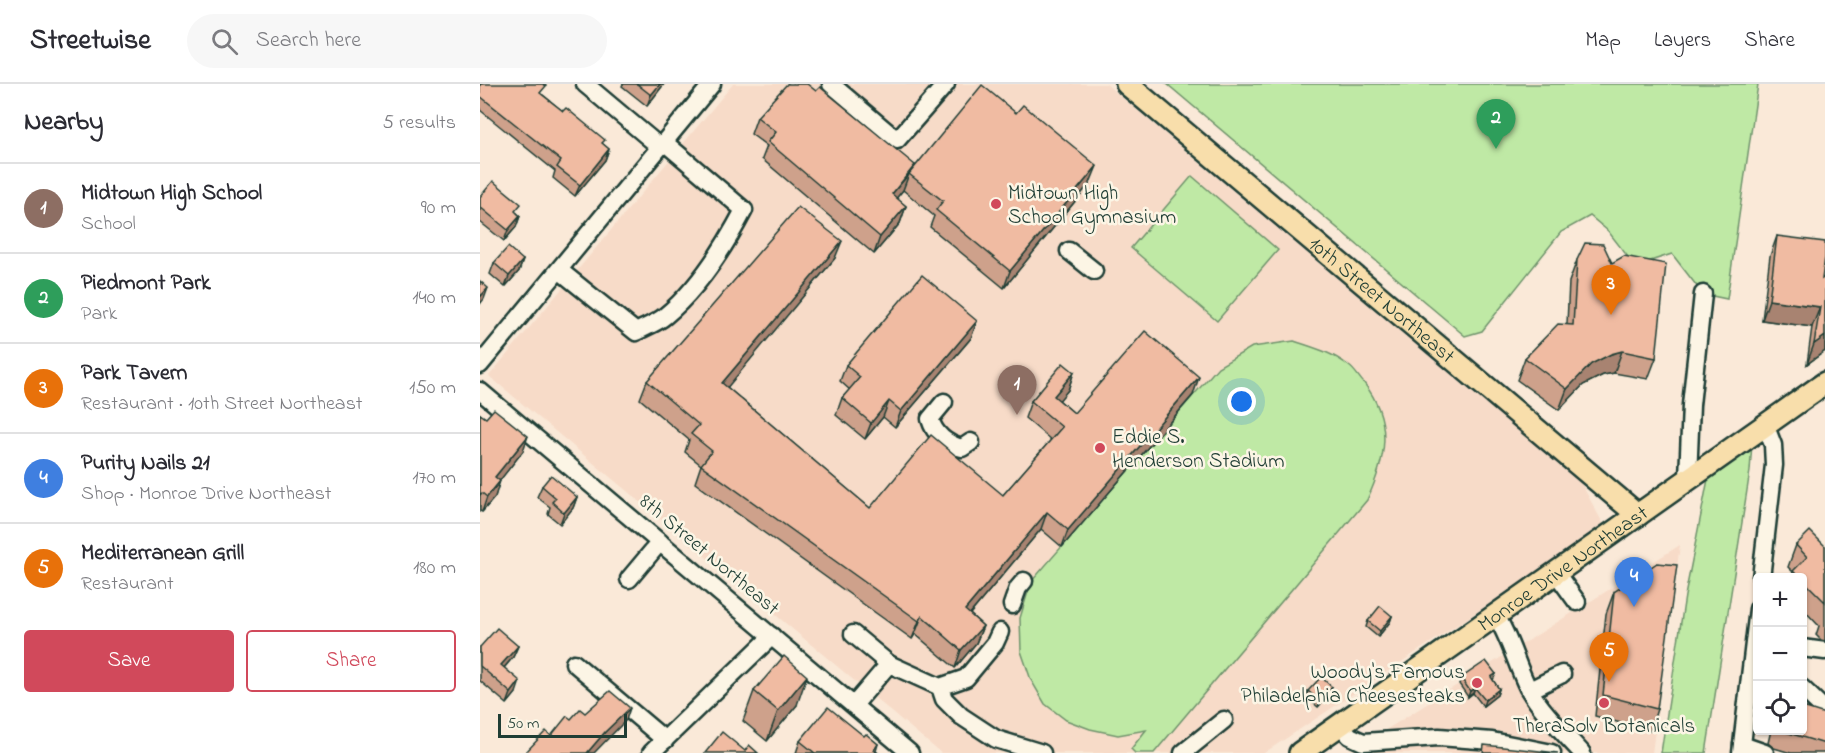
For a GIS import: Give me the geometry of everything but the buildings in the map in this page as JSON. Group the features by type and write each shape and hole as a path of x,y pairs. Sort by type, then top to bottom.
{"main road":[{"name":"10th Street Northeast","path":"1126,84 1638,515"},
{"name":"Monroe Drive Northeast","path":"1300,753 1825,383"}],"street":[{"path":"559,270 636,332 664,317 702,278 729,240 744,210 585,84"},
{"path":"480,365 712,84"},
{"path":"831,84 897,140 946,84"},
{"path":"1070,250 1094,271"},
{"path":"1688,478 1691,405 1703,294"},
{"name":"8th Street Northeast","path":"480,391 910,753"},
{"path":"944,402 930,418 934,431 951,446 962,448 971,442"},
{"path":"1762,573 1774,465 1773,445 1765,424"},
{"path":"629,579 660,542"},
{"path":"1556,573 1577,602"},
{"path":"1012,605 1018,588 1024,581"},
{"path":"1496,616 1504,629 1515,661 1530,690 1541,707 1582,753"},
{"path":"853,634 889,664 940,687 966,678 995,643 1000,632"},
{"path":"651,753 772,636"},
{"path":"1807,649 1825,651"},
{"path":"574,663 664,740"},
{"path":"854,705 889,664"},
{"path":"1753,669 1742,749 1765,753"},
{"path":"1530,690 1562,674"},
{"path":"940,687 944,699 961,716 996,739 1042,753"},
{"path":"1807,692 1825,710"},
{"path":"1184,753 1224,720"},
{"path":"1341,725 1350,736 1363,742 1439,737 1492,741 1552,753"}],"shaded area":[{"path":"733,84 1106,84 1581,483 1605,527 1264,753 941,753 489,376"},
{"path":"1680,545 1652,753 1349,753"}],"green space":[{"path":"1167,84 1758,84 1727,299 1703,294 1672,254 1635,266 1608,231 1590,216 1561,232 1482,331 1465,336"},
{"path":"1192,176 1278,250 1217,321 1131,248"},
{"path":"1294,341 1343,361 1355,372 1374,398 1380,412 1384,441 1379,470 1367,500 1154,753 1135,753 1131,749 1146,730 1118,735 1090,729 1066,720 1045,704 1031,680 1021,651 1020,618 1031,582 1218,367 1252,347"},
{"path":"1752,443 1750,471 1706,753 1661,753 1685,596 1709,474"}],"place":[{"name":"Piedmont Park","path":"1496,149"},
{"name":"Midtown High School Gymnasium","path":"996,204"},
{"name":"Park Tavern","path":"1611,315"},
{"name":"Midtown High School","path":"1017,415"},
{"name":"Eddie S. Henderson Stadium","path":"1100,448"},
{"name":"Purity Nails 21","path":"1634,607"},
{"name":"Mediterranean Grill","path":"1609,682"},
{"name":"Woody's Famous Philadelphia Cheesesteaks","path":"1477,683"},
{"name":"TheraSolv Botanicals","path":"1604,703"}]}
